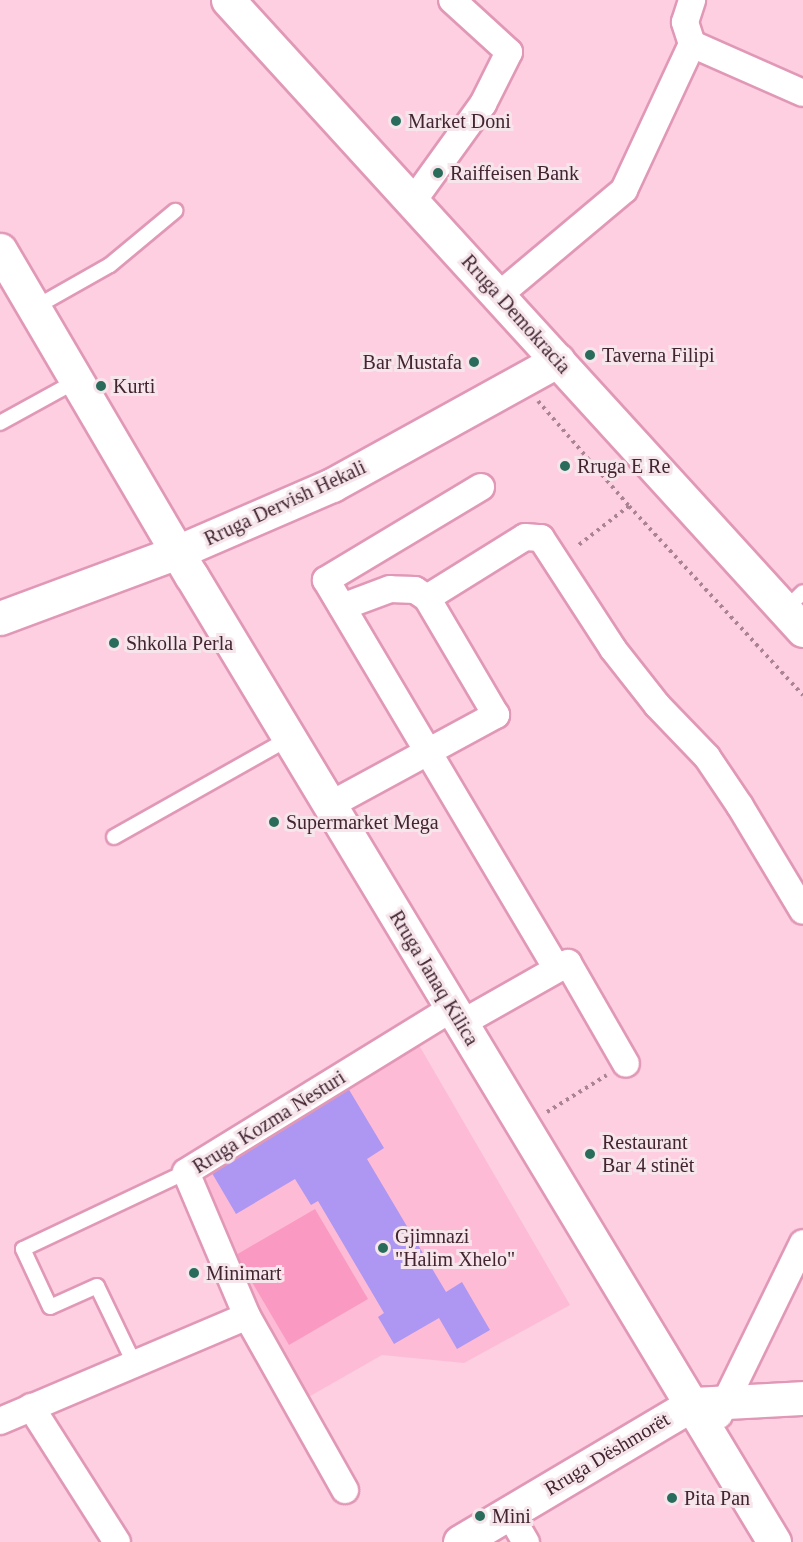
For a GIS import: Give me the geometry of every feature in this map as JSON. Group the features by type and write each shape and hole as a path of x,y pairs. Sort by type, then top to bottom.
{"main road":[{"name":"Rruga Demokracia","path":"228,0 558,360 797,611"},
{"name":"Rruga Janaq Kilica","path":"0,250 177,552 774,1542"},
{"name":"Rruga Dervish Hekali","path":"0,618 177,552 332,484 558,360"},
{"path":"692,1404 803,1398"},
{"name":"Rruga Dëshmorët","path":"460,1542 692,1404"}],"street":[{"path":"413,201 483,104 509,52 452,0"},
{"path":"499,295 624,190 692,44 685,22 692,0"},
{"path":"692,44 803,93"},
{"path":"481,487 326,580 557,969 568,963 626,1064"},
{"path":"427,598 525,537 541,538 613,650 657,705 707,757 740,806 803,911"},
{"path":"330,805 428,751 441,748 496,715 427,598 402,587 342,607"},
{"name":"Rruga Kozma Nesturi","path":"345,1490 247,1316 186,1172 457,1016 557,969"},
{"path":"710,1434 803,1243"},
{"path":"0,1421 247,1316"},
{"path":"31,1407 117,1542"},
{"path":"509,1513 526,1542"}],"lane":[{"path":"34,309 110,265 175,211"},
{"path":"0,423 75,381"},
{"path":"114,837 290,738"},
{"path":"134,1363 97,1286 50,1307 23,1249 186,1172"}],"path":[{"path":"521,381 629,506 803,695"},
{"path":"556,562 629,506"},
{"path":"523,1126 626,1064"}],"shaded area":[{"name":"Gjimnazi \"Halim Xhelo\"","path":"416,1040 570,1305 464,1363 382,1355 305,1399 257,1311 202,1177 205,1169"},
{"path":"315,1209 368,1299 289,1345 236,1255"}],"building":[{"path":"345,1083 384,1148 367,1159 446,1292 462,1282 490,1330 457,1349 439,1318 394,1344 378,1317 384,1313 318,1201 311,1205 295,1179 236,1214 209,1168"}],"place":[{"name":"Market Doni","path":"396,121"},
{"name":"Raiffeisen Bank","path":"438,173"},
{"name":"Taverna Filipi","path":"590,355"},
{"name":"Bar Mustafa","path":"474,362"},
{"name":"Kurti","path":"101,386"},
{"name":"Rruga E Re","path":"565,466"},
{"name":"Shkolla Perla","path":"114,643"},
{"name":"Supermarket Mega","path":"274,822"},
{"name":"Restaurant Bar 4 stinët","path":"590,1154"},
{"name":"Gjimnazi \"Halim Xhelo\"","path":"383,1248"},
{"name":"Minimart","path":"194,1273"},
{"name":"Pita Pan","path":"672,1498"},
{"name":"Mini","path":"480,1516"}]}
